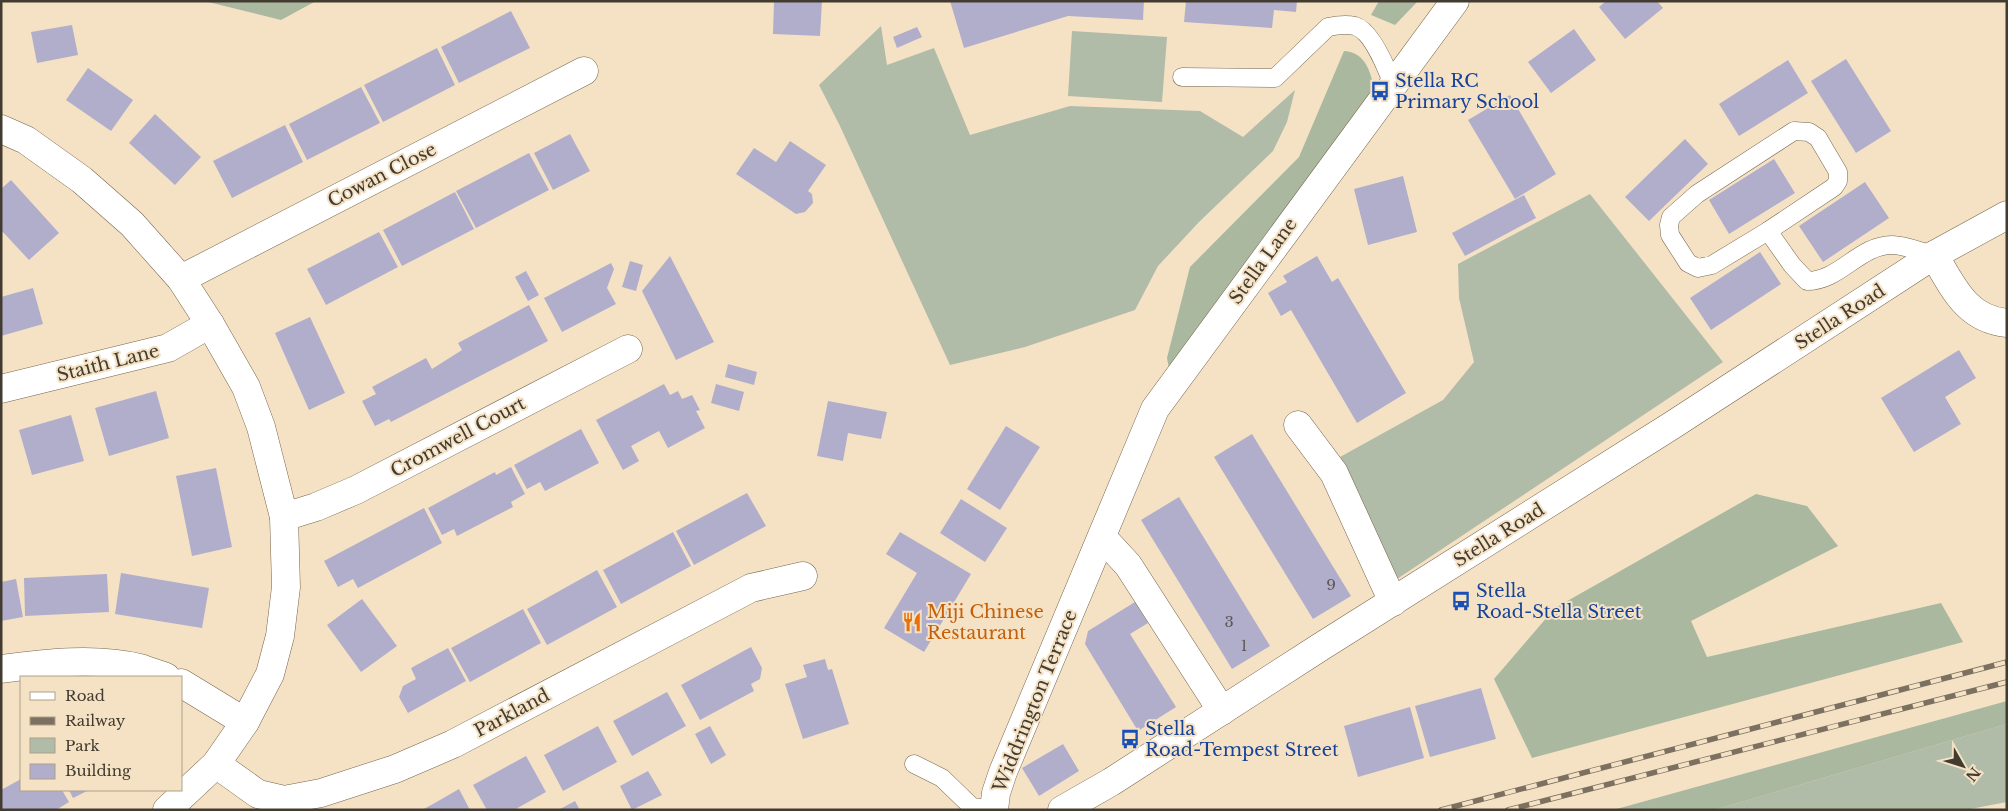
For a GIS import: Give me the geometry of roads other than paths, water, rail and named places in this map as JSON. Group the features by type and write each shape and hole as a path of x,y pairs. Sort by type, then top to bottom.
{"street":[{"name":"Stella Lane","path":"1103,538 1155,409 1455,1"},
{"name":"Cowan Close","path":"181,279 584,71"},
{"path":"1,129 26,140 82,180 132,224 181,279 210,324 246,387 261,427 284,517 286,587 280,636 270,674 245,722 216,764 168,810"},
{"name":"Stella Road","path":"1062,810 1111,782 1671,426 1934,256 2007,215"},
{"path":"1934,256 1959,297 1975,313 2007,324"},
{"name":"Staith Lane","path":"1,389 168,348 210,324"},
{"name":"Cromwell Court","path":"284,517 316,507 356,490 628,349"},
{"path":"1298,425 1334,472 1393,602"},
{"path":"1103,538 1128,565 1222,711"},
{"name":"Widdrington Terrace","path":"994,810 996,793 1003,772 1103,538"},
{"name":"Parkland","path":"216,764 258,794 284,800 321,794 395,770 453,744 750,588 803,576"},
{"path":"1,668 41,663 107,663 140,668 163,676"},
{"path":"182,684 245,722"}],"lane":[{"path":"1182,77 1275,78 1328,27 1338,24 1357,26 1366,35 1378,52 1393,84"},
{"path":"1794,131 1809,132 1818,138 1838,172 1838,181 1834,187 1768,231 1712,265 1698,268 1688,263 1670,235 1669,225 1671,218 1697,194 1794,131"},
{"path":"1768,231 1792,265 1807,281 1816,281 1829,277 1873,248 1893,245 1934,256"},
{"path":"914,764 942,778 972,808 994,810"}],"railway":[{"path":"1441,810 2007,662"},
{"path":"1508,810 2007,682"}],"place":[{"name":"Stella RC Primary School","path":"1380,91"},
{"name":"Stella Road-Stella Street","path":"1461,601"},
{"name":"Miji Chinese Restaurant","path":"912,622"},
{"name":"Stella Road-Tempest Street","path":"1130,739"}]}
